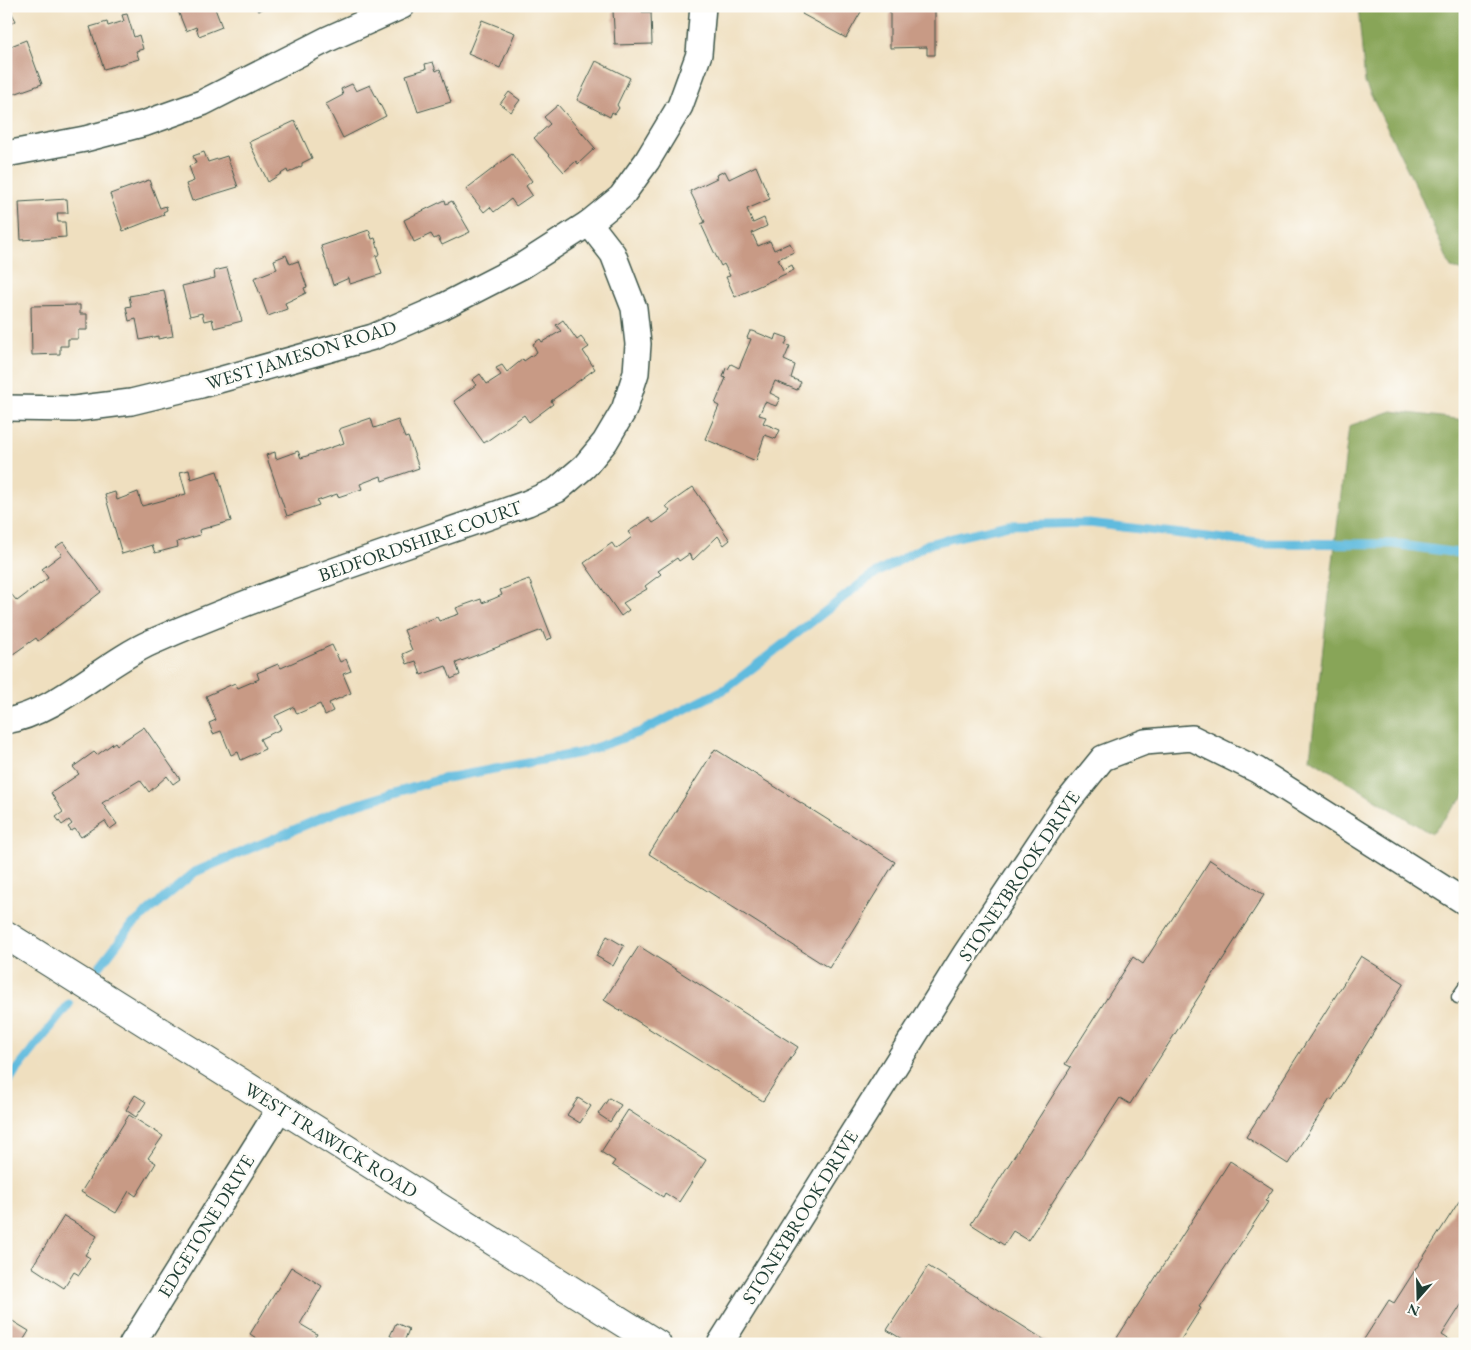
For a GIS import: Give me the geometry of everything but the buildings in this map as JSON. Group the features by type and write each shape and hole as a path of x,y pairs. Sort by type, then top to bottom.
{"street":[{"path":"6,154 146,123 202,103 328,39 402,6"},
{"name":"WEST JAMESON ROAD","path":"6,408 74,409 131,402 201,385 373,337 444,306 522,266 589,223 621,197 647,162 680,106 699,54 703,6"},
{"name":"BEDFORDSHIRE COURT","path":"6,721 41,711 86,680 165,636 233,607 528,503 557,490 578,472 605,442 624,410 636,373 638,344 634,308 613,254 589,223"},
{"name":"STONEYBROOK DRIVE","path":"720,1344 971,945 1065,805 1102,758 1145,742 1192,738 1257,770 1465,902"},
{"name":"WEST TRAWICK ROAD","path":"6,935 657,1344"},
{"name":"EDGETONE DRIVE","path":"132,1344 280,1108"}],"green space":[{"path":"1358,6 1454,6 1465,15 1465,271 1451,268 1419,193 1365,83"},
{"path":"1392,411 1465,420 1465,795 1431,834 1310,758 1349,426"}],"waterway":[{"path":"100,966 130,927 195,872 345,808 441,779 580,753 640,732 727,688 868,578 928,544 1008,525 1089,523 1258,543 1393,544 1465,554"},
{"path":"6,1084 69,1004"}]}
